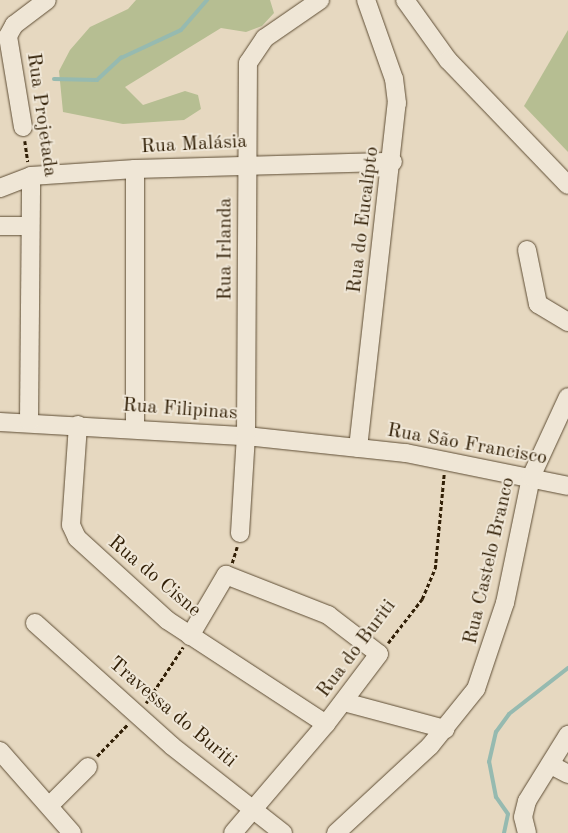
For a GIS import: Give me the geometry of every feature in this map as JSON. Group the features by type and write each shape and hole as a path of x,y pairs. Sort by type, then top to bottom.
{"street":[{"name":"Rua Projetada","path":"23,127 8,39 14,25 47,0"},
{"name":"Rua Irlanda","path":"240,533 246,436 248,63 265,38 320,0"},
{"name":"Rua do Eucalípto","path":"358,448 393,162 394,79 366,0"},
{"path":"405,0 448,60 568,185"},
{"name":"Rua Malásia","path":"0,188 31,176 136,169 247,163 393,162"},
{"path":"135,429 136,169"},
{"name":"Rua Projetada","path":"29,422 31,176"},
{"path":"0,226 30,226"},
{"path":"527,250 535,299 568,322"},
{"name":"Rua Castelo Branco","path":"336,833 445,729 476,689 485,670 509,587 531,477 568,397"},
{"name":"Rua Filipinas","path":"0,422 29,422 246,436 358,448"},
{"name":"Rua do Cisne","path":"78,425 72,531 141,599 190,636 326,724"},
{"name":"Rua São Francisco","path":"358,448 445,459 568,486"},
{"path":"190,636 226,576 328,615 378,654"},
{"name":"Travessa do Buriti","path":"35,623 188,759 254,807 283,833"},
{"name":"Rua do Buriti","path":"233,833 344,702 378,654"},
{"path":"344,702 445,729"},
{"path":"527,833 523,817 526,801 551,765 568,735"},
{"path":"0,751 72,833"},
{"path":"551,765 568,774"},
{"path":"48,806 88,766"}],"path":[{"name":"Rua Projetada","path":"23,127 31,176"},
{"name":"Rua do Buriti","path":"378,654 422,598 435,569 445,459"},
{"path":"88,766 138,714 190,636"}],"green space":[{"path":"136,0 270,0 274,13 262,26 246,32 221,28 125,87 143,105 185,91 198,95 201,109 184,120 123,124 63,112 59,71 70,50 90,27 128,9"},
{"path":"568,30 568,152 524,106"}],"waterway":[{"path":"54,79 97,80 121,58 181,30 207,0"},
{"path":"504,833 508,814 496,797 489,762 496,732 509,714 568,668"}]}
